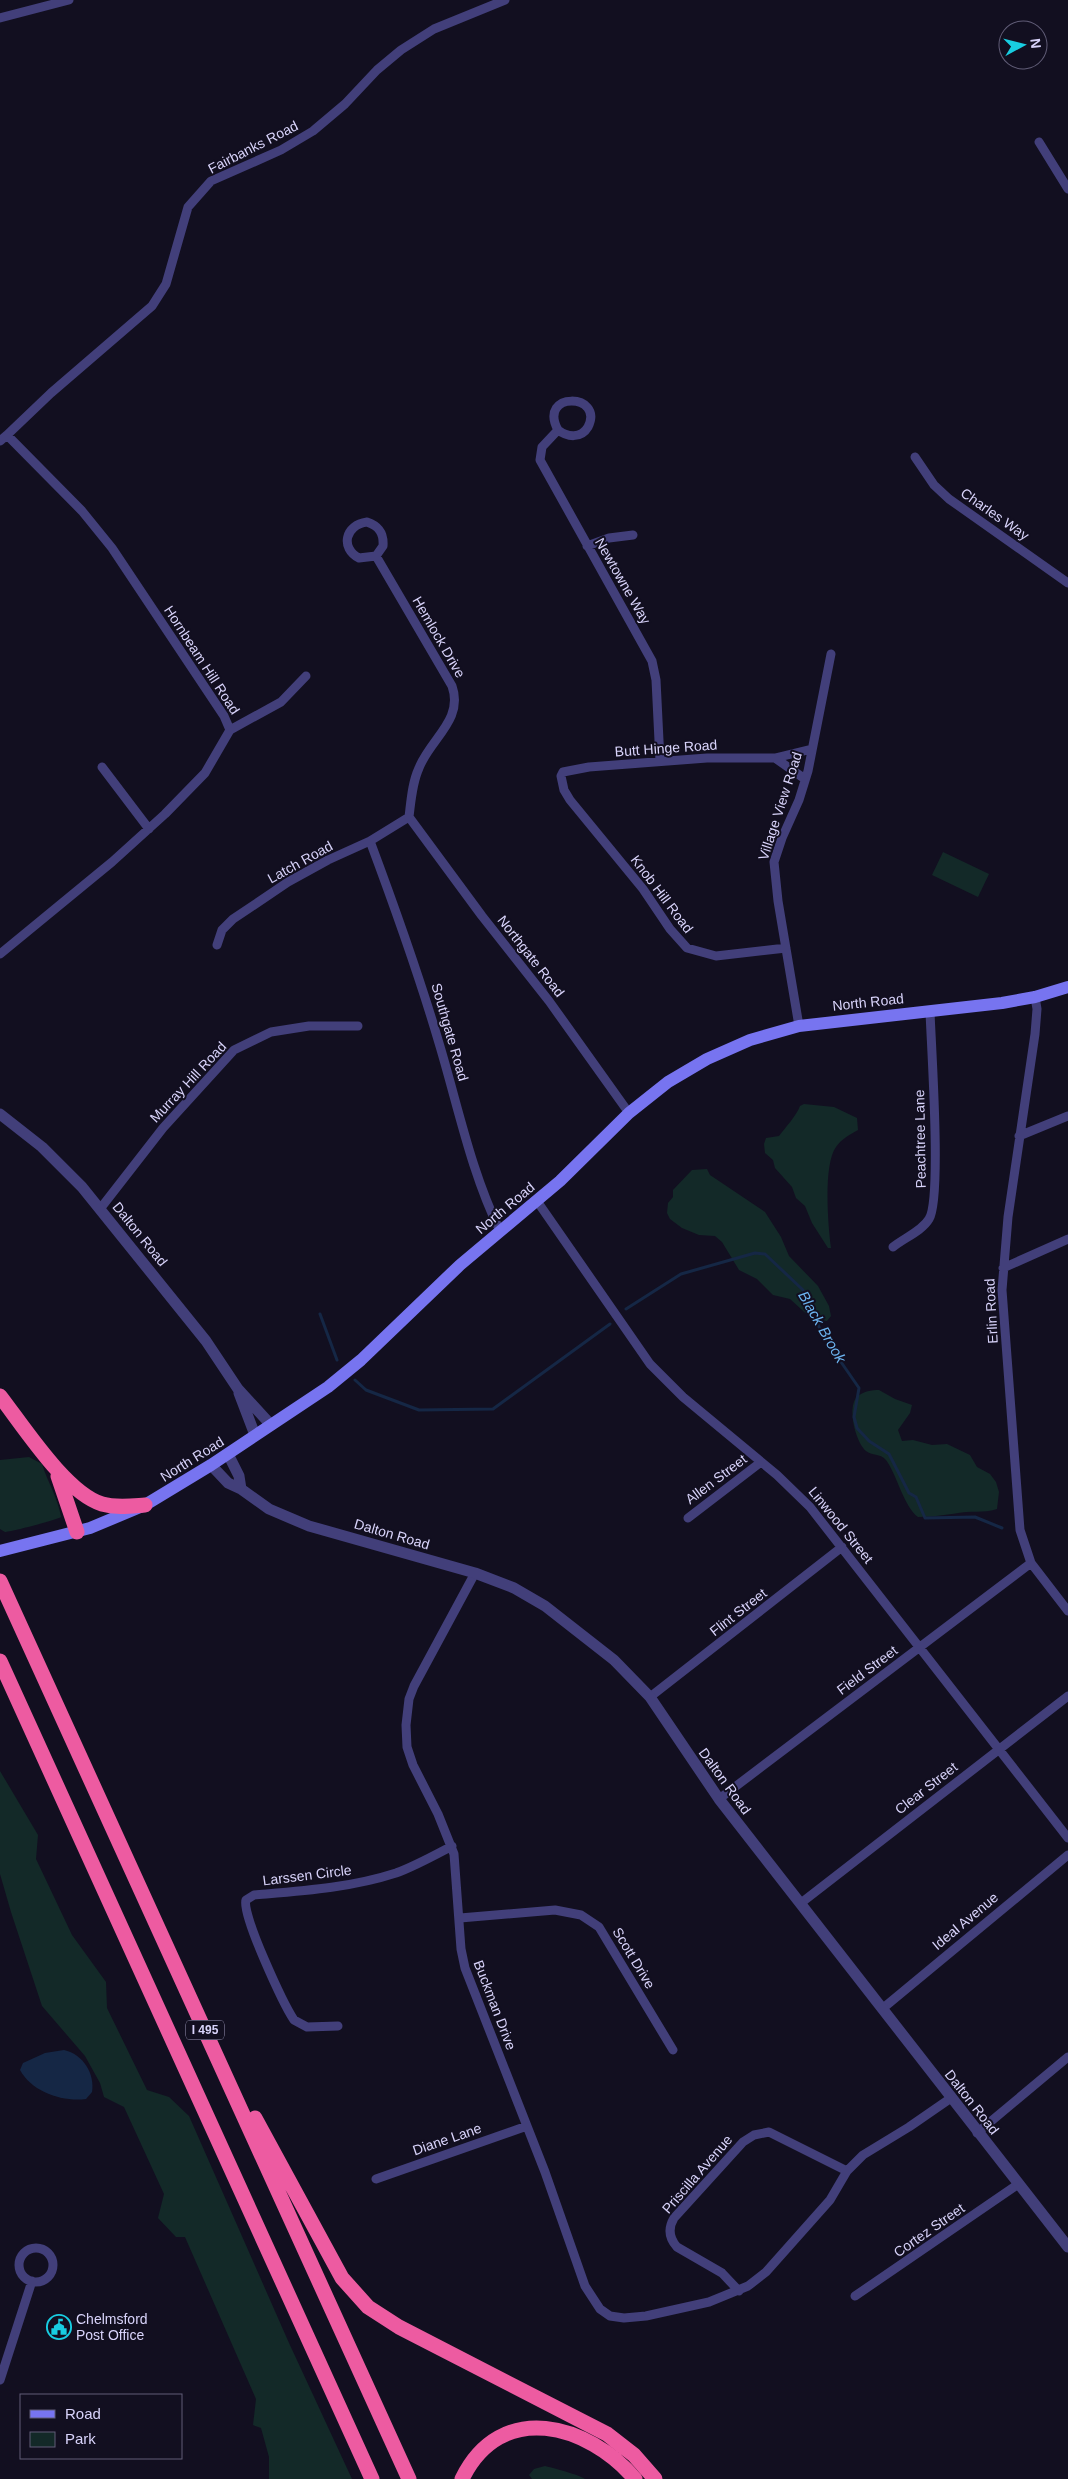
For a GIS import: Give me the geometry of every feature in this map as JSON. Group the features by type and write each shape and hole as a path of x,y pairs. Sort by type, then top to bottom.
{"highway":[{"path":"0,1396 74,1488 95,1501 118,1506 145,1505"},
{"path":"50,1459 64,1489 77,1532"},
{"name":"I 495","path":"0,1581 409,2479"},
{"name":"I 495","path":"0,1661 372,2479"},
{"path":"174,1961 312,2225 342,2278 360,2300 399,2327 607,2434 634,2454 656,2479"},
{"path":"462,2479 476,2458 496,2440 516,2431 543,2427 566,2431 592,2443 618,2462 635,2479"}],"main road":[{"name":"North Road","path":"3,1551 104,1524 145,1505 211,1465 328,1387 361,1360 460,1265 537,1201 629,1113 668,1082 707,1059 757,1038 799,1026 1002,1004 1036,997 1068,987"}],"street":[{"path":"0,18 69,0"},
{"name":"Fairbanks Road","path":"4,438 51,393 152,306 166,284 188,207 212,181 282,150 313,131 345,104 377,70 401,50 434,29 505,0"},
{"path":"1039,142 1068,189"},
{"path":"568,400 579,401 584,404 588,409 590,420 585,430 575,436 569,436 558,430 554,418 558,406 568,400"},
{"name":"Newtowne Way","path":"558,430 542,447 540,460 652,661 656,680 660,762"},
{"name":"Hornbeam Hill Road","path":"0,954 112,862 149,829 205,773 230,730 224,716 112,548 82,511 4,438"},
{"name":"Charles Way","path":"915,457 934,485 949,499 1068,583"},
{"path":"367,522 378,528 382,533 383,546 376,556 359,558 350,552 346,541 354,526 367,522"},
{"path":"587,546 609,538 633,535"},
{"name":"Hemlock Drive","path":"376,556 452,686 455,701 448,724 427,750 418,769 409,817"},
{"name":"Village View Road","path":"799,1026 774,862 805,780 831,654"},
{"path":"230,730 281,702 306,676"},
{"name":"Butt Hinge Road","path":"561,774 576,769 707,758 775,758 812,749"},
{"path":"775,758 805,780"},
{"path":"102,766 149,829"},
{"name":"Knob Hill Road","path":"561,774 564,790 570,800 643,889 670,929 687,948 716,956 786,948"},
{"name":"Latch Road","path":"217,945 222,930 232,919 296,878 370,841 409,817"},
{"name":"Northgate Road","path":"409,817 482,916 549,1001 629,1113"},
{"name":"Southgate Road","path":"370,841 417,970 462,1127 488,1205 500,1231"},
{"name":"Erlin Road","path":"1036,997 1035,1034 1019,1136 1002,1290 1020,1523 1031,1563 1068,1611"},
{"name":"Peachtree Lane","path":"893,1247 930,1219 934,1206 935,1178 930,1011"},
{"name":"Murray Hill Road","path":"100,1209 163,1128 234,1050 270,1032 309,1026 358,1026"},
{"name":"Dalton Road","path":"0,1114 61,1165 100,1209 206,1341 238,1389 270,1425"},
{"path":"1019,1136 1068,1116"},
{"name":"Linwood Street","path":"537,1201 650,1364 683,1397 799,1495 842,1547 1068,1838"},
{"path":"1003,1268 1068,1239"},
{"name":"Dalton Road","path":"238,1389 255,1435"},
{"path":"228,1454 239,1476 241,1489"},
{"name":"Allen Street","path":"688,1518 761,1462"},
{"name":"Dalton Road","path":"211,1465 228,1484 241,1489 270,1509 308,1526 475,1574 514,1588 545,1606 614,1660 650,1697 719,1799 1068,2248"},
{"name":"Flint Street","path":"650,1697 842,1547"},
{"name":"Field Street","path":"719,1799 1031,1563"},
{"name":"Buckman Drive","path":"475,1574 414,1686 406,1712 406,1737 410,1757 452,1846 460,1918 461,1949 465,1968 527,2126 585,2286 594,2302 606,2314 624,2318 646,2316 709,2302 739,2291"},
{"name":"Clear Street","path":"801,1903 1068,1696"},
{"name":"Larssen Circle","path":"338,2026 307,2027 294,2020 255,1937 245,1909 246,1900 254,1895 333,1886 382,1877 409,1868 452,1846"},
{"name":"Ideal Avenue","path":"882,2009 1068,1855"},
{"name":"Scott Drive","path":"460,1918 555,1910 581,1915 599,1927 673,2050"},
{"path":"977,2133 1068,2057"},
{"path":"739,2291 766,2272 830,2200 848,2171 863,2155 909,2127 951,2098"},
{"name":"Diane Lane","path":"376,2179 527,2126"},
{"name":"Priscilla Avenue","path":"739,2291 722,2273 677,2247 670,2234 674,2218 724,2162 754,2135 769,2132 848,2171"},
{"name":"Cortez Street","path":"855,2296 1018,2185"},
{"path":"0,2380 32,2281"}],"green space":[{"path":"943,852 989,874 978,897 932,875"},
{"path":"804,1104 834,1107 857,1118 858,1130 838,1144 829,1167 828,1196 831,1248 828,1248 812,1223 805,1206 796,1198 792,1187 775,1168 773,1160 765,1153 764,1144 766,1138 779,1136 800,1106"},
{"path":"707,1169 710,1175 765,1212 781,1237 789,1256 818,1286 829,1306 831,1316 827,1321 812,1319 790,1299 773,1295 757,1279 739,1270 722,1242 715,1236 699,1235 682,1228 670,1219 667,1213 668,1203 673,1197 673,1190 692,1170"},
{"path":"879,1390 895,1399 912,1405 910,1413 898,1430 902,1441 913,1440 932,1445 947,1444 970,1455 977,1467 990,1474 996,1482 999,1492 997,1509 924,1517 918,1517 913,1512 886,1460 881,1456 866,1451 856,1432 853,1416 854,1402 862,1393"},
{"path":"29,1457 42,1464 58,1503 61,1517 5,1532 0,1529 0,1460"},
{"path":"0,1771 38,1835 36,1859 72,1935 106,1982 107,2008 147,2090 169,2097 189,2116 289,2343 352,2479 269,2479 269,2457 261,2428 253,2425 256,2399 185,2237 176,2237 158,2218 164,2194 124,2107 104,2097 100,2083 85,2056 42,2006 0,1874"},
{"path":"545,2466 585,2479 532,2479 529,2475 534,2469"}],"water":[{"path":"64,2050 71,2052 82,2060 92,2078 92,2092 86,2099 67,2099 49,2094 32,2084 20,2070 23,2063 45,2053"}],"waterway":[{"name":"Black Brook","path":"626,1309 681,1274 755,1253 765,1254 803,1290 823,1336 859,1388 854,1417 857,1428 869,1441 889,1454 909,1493 916,1497 925,1518 975,1517 1002,1528"},
{"name":"Black Brook","path":"320,1314 337,1360"},
{"name":"Black Brook","path":"355,1380 366,1390 419,1410 493,1409 610,1324"}],"place":[{"name":"Chelmsford Post Office","path":"59,2327"}]}
